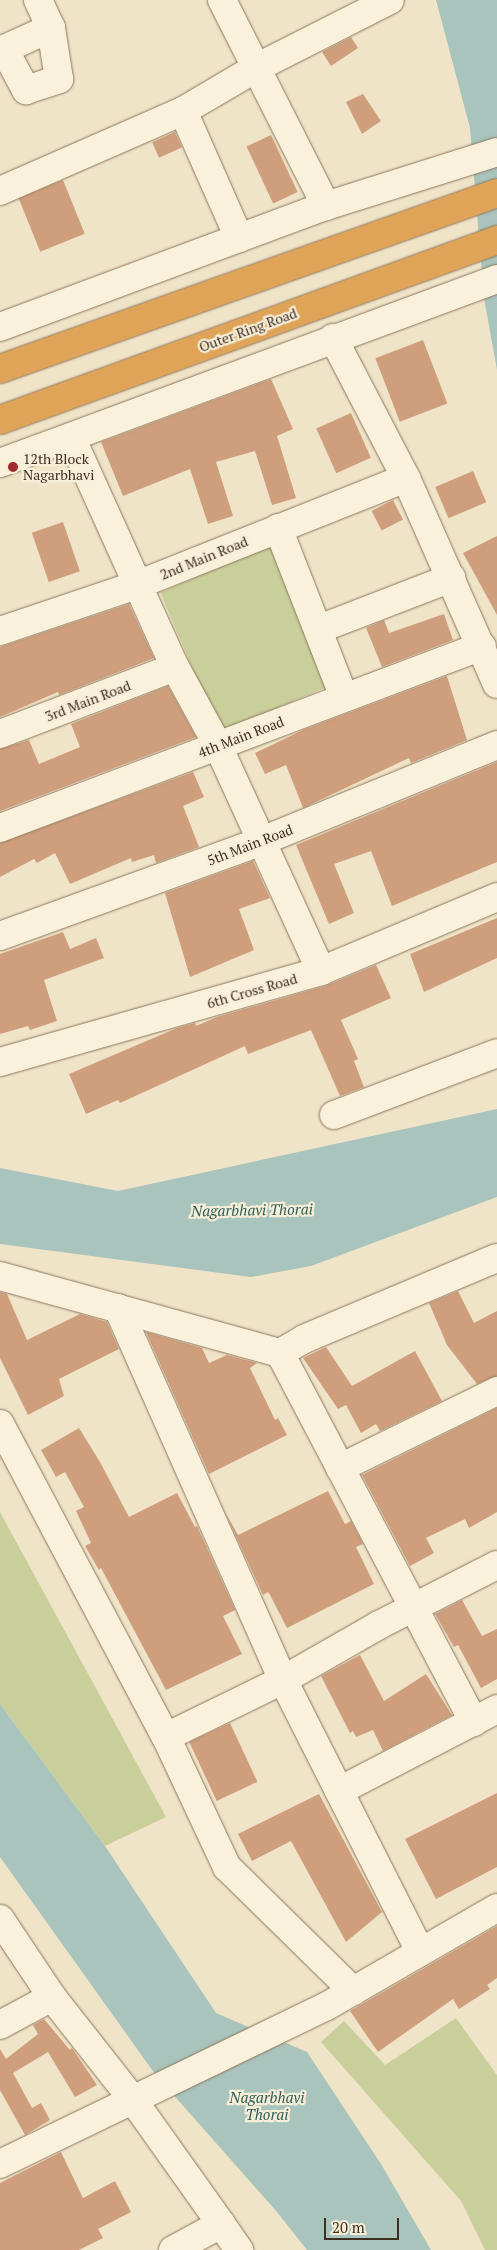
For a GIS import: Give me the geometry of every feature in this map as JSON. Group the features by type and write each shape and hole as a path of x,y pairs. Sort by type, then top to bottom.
{"highway":[{"path":"0,369 497,192"},
{"name":"Outer Ring Road","path":"0,420 497,240"}],"street":[{"path":"38,0 51,28 59,79 26,90 2,50 51,28"},
{"path":"222,0 326,206"},
{"path":"0,191 183,111 256,68 390,0"},
{"path":"183,111 239,238"},
{"path":"0,327 326,206 497,152"},
{"path":"0,463 485,283"},
{"path":"333,338 406,478 482,646 497,684"},
{"path":"71,437 137,585 176,668 218,746 321,971"},
{"name":"2nd Main Road","path":"0,631 137,585 406,478"},
{"path":"278,528 320,629 344,697"},
{"path":"320,629 451,578"},
{"name":"4th Main Road","path":"0,828 482,646"},
{"name":"3rd Main Road","path":"0,734 176,668"},
{"name":"5th Main Road","path":"0,936 262,841 497,745"},
{"name":"6th Cross Road","path":"0,1062 321,971 497,897"},
{"path":"334,1115 497,1053"},
{"path":"0,1276 280,1353 497,1258"},
{"path":"118,1308 283,1680 420,1950"},
{"path":"280,1353 413,1607 485,1716 339,1791"},
{"path":"340,1468 497,1390"},
{"path":"0,1424 166,1736 227,1867 353,1991"},
{"path":"166,1736 283,1680 413,1607 497,1565"},
{"path":"0,2164 327,2006 420,1950 497,1908"},
{"path":"0,1919 52,1997 144,2095 221,2224 239,2250"},
{"path":"0,2025 52,1997"},
{"path":"173,2250 221,2224"}],"green space":[{"path":"291,537 350,677 220,732 160,592"},
{"path":"0,1512 166,1817 105,1846 0,1704"},
{"path":"456,2018 497,2075 497,2250 485,2250 461,2201 321,2042 344,2021 385,2065"}],"water":[{"path":"436,0 497,0 497,370 484,298 470,128"},
{"name":"Nagarbhavi Thorai","path":"497,1109 497,1197 311,1266 251,1277 0,1244 0,1168 118,1191"},
{"name":"Nagarbhavi Thorai","path":"0,1704 105,1846 216,2013 307,2052 381,2164 431,2250 307,2250 277,2212 155,2074 0,1857"}],"building":[{"path":"351,37 358,48 331,66 322,52"},
{"path":"363,94 381,121 362,134 346,102"},
{"path":"175,132 182,148 159,158 152,142"},
{"path":"271,135 298,192 273,204 247,146"},
{"path":"63,180 85,234 40,252 18,198"},
{"path":"423,340 447,403 400,422 375,358"},
{"path":"271,379 293,429 277,436 296,498 272,505 255,451 216,462 233,516 208,524 190,469 123,496 101,442"},
{"path":"351,413 371,458 336,473 316,428"},
{"path":"473,471 486,502 449,518 435,487"},
{"path":"393,500 403,520 382,530 372,511"},
{"path":"63,522 80,571 49,582 32,533"},
{"path":"497,536 497,615 463,553"},
{"path":"129,604 154,658 59,695 58,692 0,717 0,647"},
{"path":"444,614 453,640 382,667 366,628 384,620 389,633"},
{"path":"447,676 467,740 411,763 409,758 303,808 286,765 265,774 255,753 303,730"},
{"path":"168,686 196,737 0,811 0,749 29,740 39,764 80,747 71,724"},
{"path":"497,762 497,862 392,906 371,851 334,864 354,913 329,924 296,845"},
{"path":"193,772 204,797 183,806 199,847 156,863 154,855 132,862 131,858 70,884 55,853 37,863 34,859 0,877 0,843"},
{"path":"253,861 270,898 239,909 254,950 190,977 165,893"},
{"path":"497,918 497,958 424,992 410,954"},
{"path":"63,932 70,949 96,938 104,958 44,980 57,1021 30,1030 28,1026 0,1034 0,954"},
{"path":"376,965 391,998 341,1020 358,1059 354,1061 364,1087 340,1096 311,1030 248,1054 245,1046 120,1103 118,1100 86,1114 69,1074 177,1028 195,1023 196,1026 217,1017 325,986"},
{"path":"458,1291 474,1323 497,1311 497,1376 477,1384 447,1345 429,1303"},
{"path":"0,1292 7,1294 27,1340 80,1314 107,1322 119,1349 59,1379 64,1396 28,1415 0,1358"},
{"path":"146,1332 202,1348 209,1363 227,1355 257,1363 250,1368 275,1420 278,1418 287,1435 209,1474"},
{"path":"326,1347 352,1386 415,1351 442,1401 380,1431 376,1424 361,1433 346,1405 338,1409 303,1358"},
{"path":"497,1408 497,1512 469,1528 465,1519 426,1538 434,1553 410,1566 362,1475"},
{"path":"79,1428 100,1462 129,1517 177,1493 195,1527 197,1526 235,1610 223,1616 242,1654 166,1690 101,1568 99,1570 85,1546 91,1543 76,1511 84,1507 65,1472 56,1477 41,1450"},
{"path":"328,1491 345,1524 351,1521 363,1544 356,1547 374,1584 287,1628 268,1592 263,1595 225,1512 238,1535"},
{"path":"462,1600 482,1636 497,1629 497,1679 481,1688 458,1645 454,1647 435,1614"},
{"path":"360,1655 384,1701 426,1674 452,1715 383,1751 373,1730 356,1737 353,1731 350,1733 321,1676"},
{"path":"230,1723 257,1782 217,1801 189,1742"},
{"path":"497,1793 497,1867 436,1899 405,1839"},
{"path":"319,1794 382,1912 346,1942 291,1841 252,1861 238,1834"},
{"path":"497,1926 497,1978 487,1985 490,1989 459,2009 453,1999 378,2052 350,2011"},
{"path":"44,2019 70,2050 72,2048 97,2085 75,2097 48,2052 13,2073 32,2108 41,2103 50,2120 25,2135 0,2090 0,2049 6,2059 38,2034 33,2025"},
{"path":"61,2152 83,2198 115,2181 131,2212 98,2229 103,2238 79,2250 0,2250 0,2183"}],"place":[{"name":"12th Block Nagarbhavi","path":"13,467"}]}
